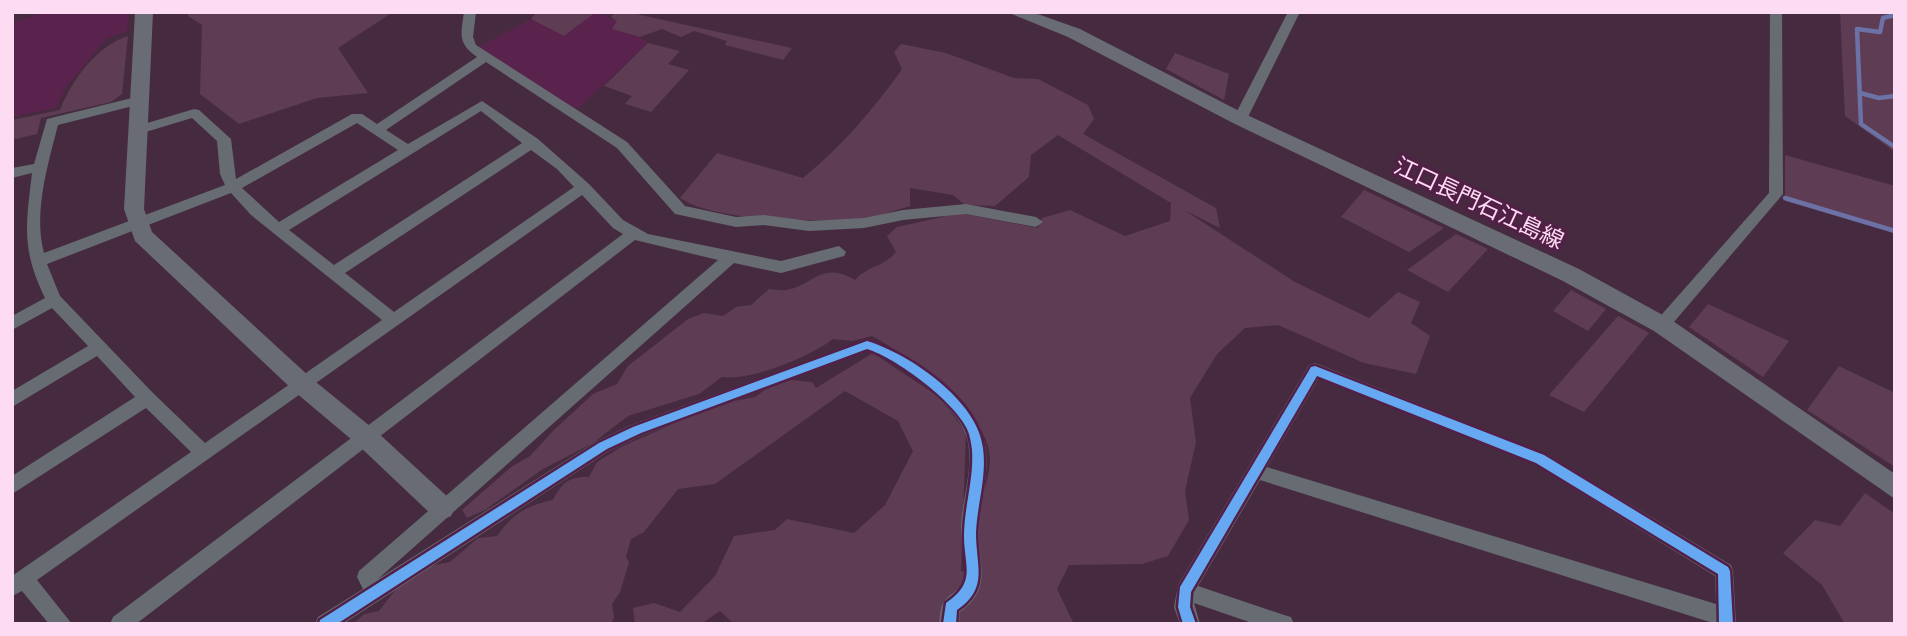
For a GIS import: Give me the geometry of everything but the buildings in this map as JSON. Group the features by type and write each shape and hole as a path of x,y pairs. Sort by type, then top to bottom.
{"main road":[{"path":"144,12 134,209 143,236 303,385 367,438 442,508"},
{"name":"江口長門石江島線","path":"1015,12 1074,33 1240,119 1571,275 1662,325 1895,488"}],"street":[{"path":"470,12 467,37 471,47 622,145 680,210 736,222 764,220 809,226 864,223 903,215 966,209 1036,222"},
{"path":"1240,119 1294,12"},
{"path":"1662,325 1776,194 1776,12"},
{"path":"377,130 485,57"},
{"path":"140,100 52,122 40,167 33,240 38,261 54,300 147,398 203,452"},
{"path":"279,229 482,105 533,142 584,187 618,224 633,234 664,246 780,267 839,252"},
{"path":"139,130 194,113 224,139 227,174 233,187 279,229 393,320"},
{"path":"38,261 233,187 357,117 407,150"},
{"path":"334,272 533,142"},
{"path":"12,173 40,167"},
{"path":"62,624 18,583 584,187"},
{"path":"120,624 633,234"},
{"path":"376,592 366,577 731,257"},
{"path":"12,324 54,300"},
{"path":"325,624 603,446 727,396 867,345 885,351 949,399 972,426 976,462 970,537 972,581 965,598 951,607 949,624"},
{"path":"12,400 99,347"},
{"path":"1190,624 1184,607 1185,592 1255,471 1315,370 1540,459 1724,571 1726,620 1255,471"},
{"path":"12,486 147,398"},
{"path":"1185,592 1284,624"}],"shaded area":[{"path":"45,12 129,12 127,31 106,39 66,87 56,108 12,117 12,23"},
{"path":"189,12 393,12 338,48 368,93 317,98 239,124 200,94 202,25 188,16"},
{"path":"537,12 596,12 564,36 531,19"},
{"path":"596,12 617,21 613,29 640,37 648,43 575,111 479,47 531,19 564,36"},
{"path":"615,12 627,12 792,48 783,60 725,45 727,41 694,31 681,37 662,29 640,37 612,29 617,21 611,17"},
{"path":"1840,12 1895,12 1895,152 1845,116"},
{"path":"128,36 122,94 111,102 41,118 37,134 12,140 12,120 60,110 71,87 86,66 106,48"},
{"path":"648,43 680,51 668,64 689,70 651,112 625,104 632,96 604,86"},
{"path":"901,44 946,53 1014,78 1038,79 1088,105 1094,119 1083,134 1216,208 1220,228 1184,210 1295,282 1369,318 1398,292 1420,302 1411,323 1430,336 1416,374 1364,363 1278,325 1245,328 1217,354 1190,398 1196,442 1185,491 1189,520 1168,556 1142,564 1069,565 1057,589 1074,624 734,624 720,611 701,624 635,624 633,608 654,603 680,612 715,576 734,536 775,530 787,519 854,533 885,505 913,451 898,421 845,391 715,484 678,489 644,532 631,539 626,557 629,562 620,592 612,604 614,617 611,624 353,624 364,614 379,611 396,589 430,566 450,562 478,538 497,536 521,512 553,500 567,481 589,477 597,462 621,447 684,419 734,401 755,397 769,387 791,380 812,382 816,388 873,353 939,397 966,432 961,571 982,576 975,523 989,468 986,441 977,423 945,388 906,357 872,336 852,341 833,339 780,366 749,375 722,377 699,394 628,416 593,443 543,469 485,510 467,518 462,510 511,467 530,456 593,394 617,384 628,366 688,319 704,313 723,316 736,307 751,305 769,289 795,288 825,273 843,275 855,280 896,252 887,236 897,227 960,213 1038,228 1042,218 1070,210 1125,236 1170,221 1171,203 1058,135 1031,155 1029,177 995,206 965,205 953,195 910,188 910,206 880,215 862,219 794,220 717,212 680,198 717,153 803,178 844,140 902,69 894,52"},
{"path":"1175,53 1229,74 1224,100 1166,69"},
{"path":"1785,155 1895,186 1895,233 1785,201"},
{"path":"1364,190 1444,228 1409,252 1341,217"},
{"path":"1456,234 1488,249 1448,292 1407,270"},
{"path":"1571,290 1606,309 1588,331 1553,311"},
{"path":"1708,304 1789,341 1763,377 1689,327"},
{"path":"1618,316 1649,333 1584,412 1549,395"},
{"path":"1839,366 1895,393 1895,467 1807,410"},
{"path":"1865,493 1895,514 1895,624 1845,624 1822,585 1783,553 1815,520 1840,526"}],"waterway":[{"path":"1895,15 1883,18 1880,32 1857,29 1861,124 1895,147"},
{"path":"1860,93 1879,98 1895,96"},
{"path":"1785,198 1895,231"}],"cycle path":[{"path":"325,624 603,446 637,430 867,345 893,356 940,390 964,415 976,438 978,465 970,523 973,579 965,596 951,607 949,624"},
{"path":"1190,624 1184,607 1185,591 1315,370 1540,459 1724,571 1726,624"}]}
